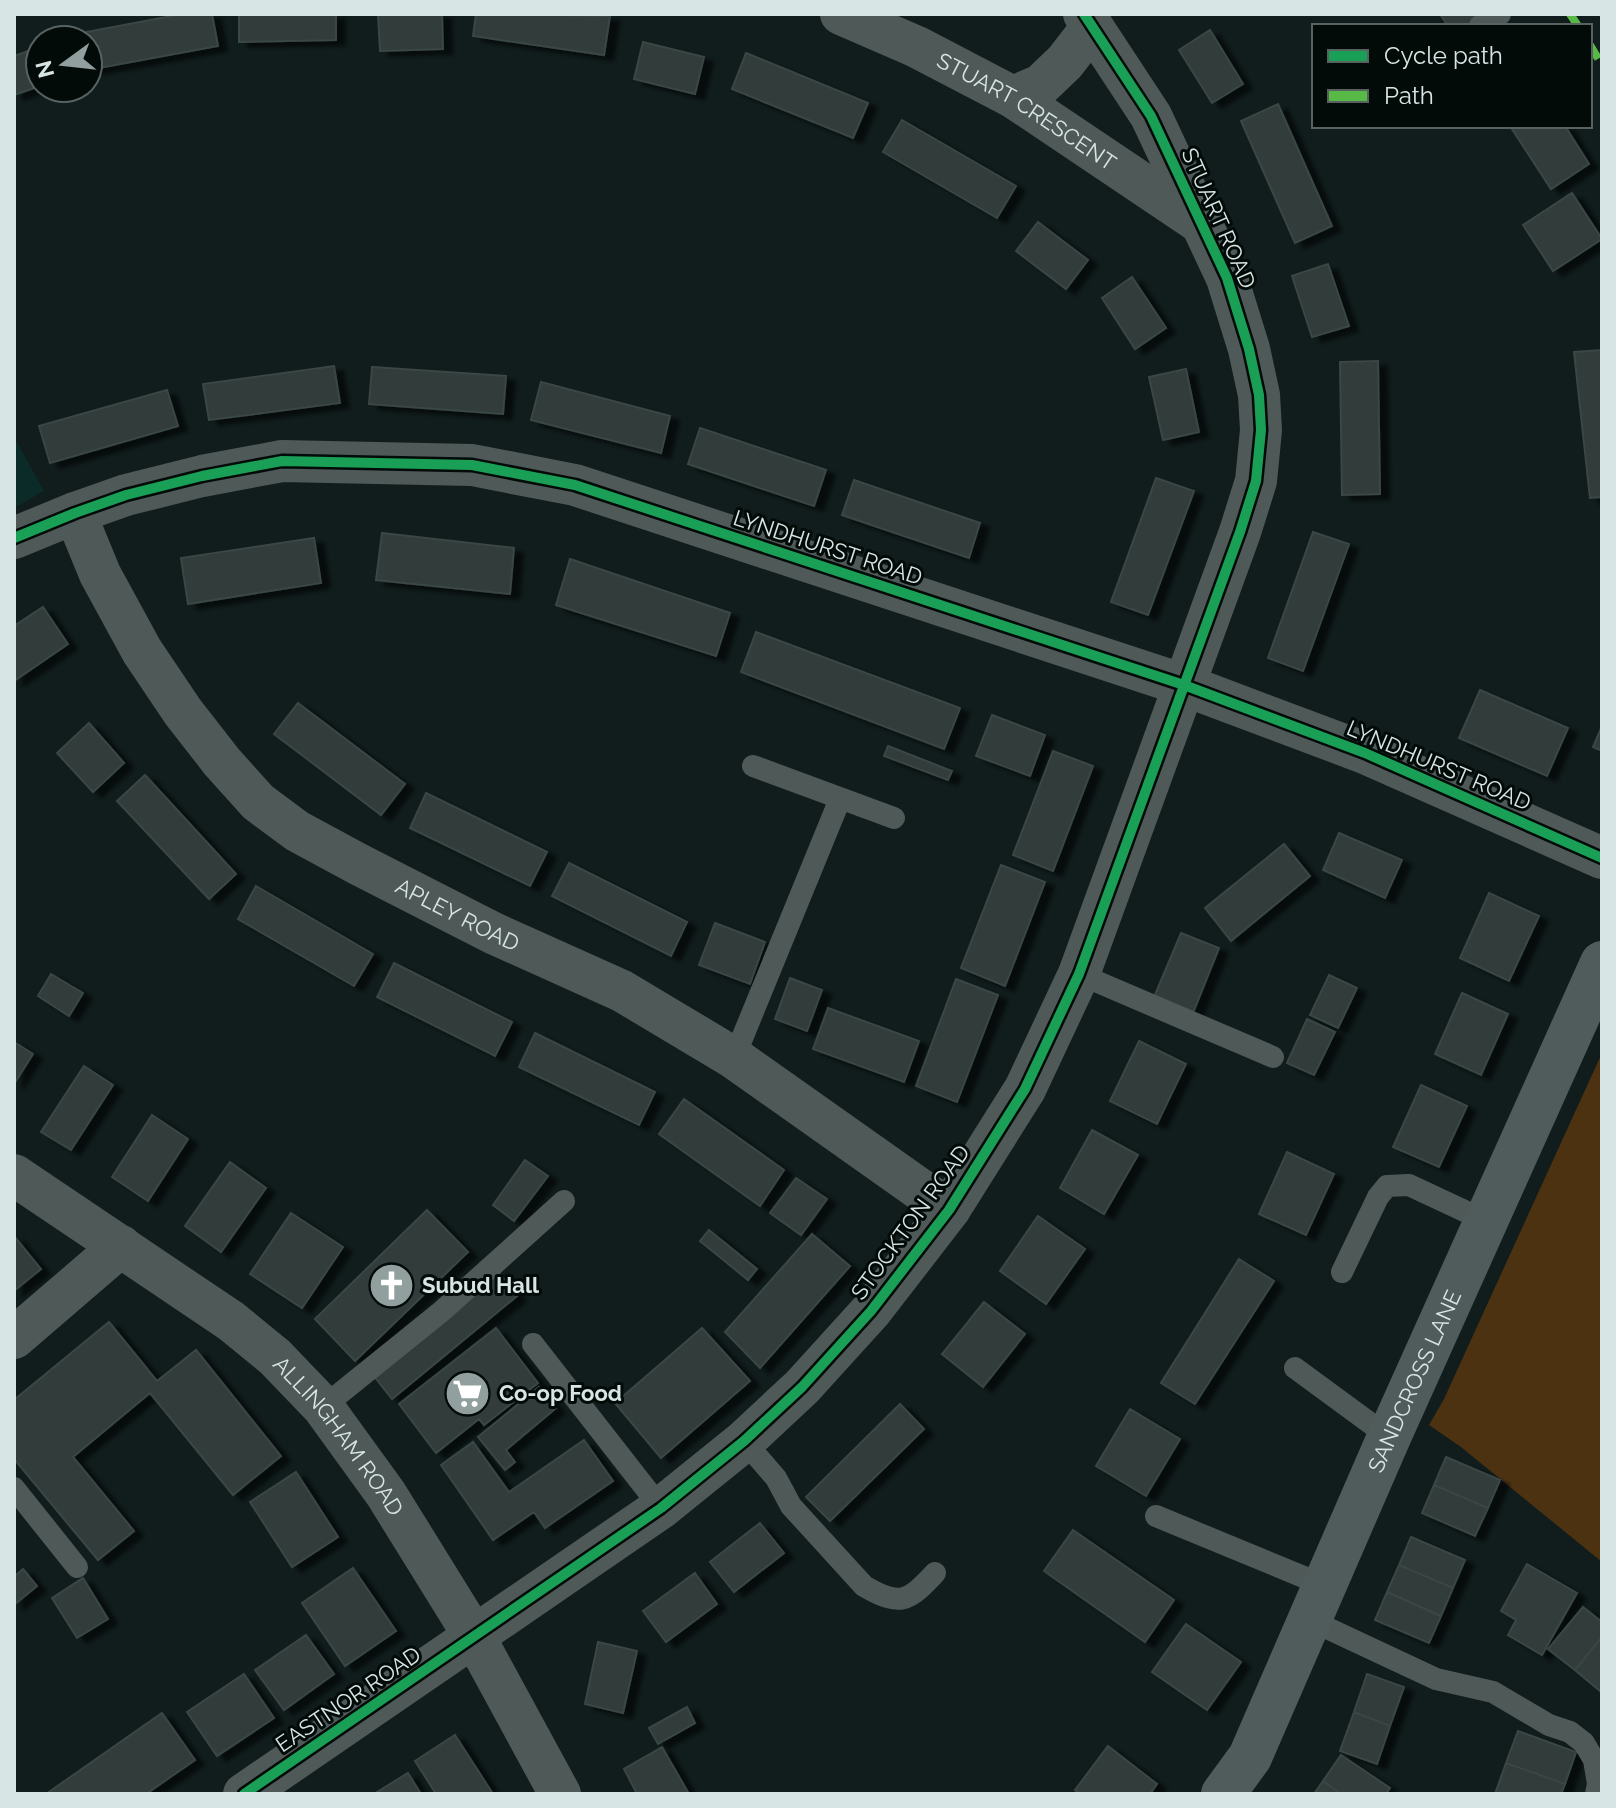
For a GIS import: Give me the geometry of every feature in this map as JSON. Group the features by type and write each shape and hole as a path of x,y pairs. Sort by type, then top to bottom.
{"street":[{"name":"STUART CRESCENT","path":"841,14 917,47 1013,97 1203,225"},
{"path":"1013,97 1041,85 1065,62 1088,21"},
{"name":"STUART ROAD","path":"1088,21 1151,116 1203,225 1227,278 1249,349 1259,395 1261,430 1256,481 1184,685"},
{"name":"LYNDHURST ROAD","path":"14,538 126,495 282,461 472,465 575,485 1184,685 1365,753 1602,858"},
{"name":"APLEY ROAD","path":"75,513 100,574 142,651 183,712 258,802 297,831 358,864 493,933 622,991 734,1058 949,1210"},
{"name":"STOCKTON ROAD","path":"474,1636 661,1508 744,1441 802,1387 871,1311 949,1210 1025,1089 1079,974 1184,685"},
{"name":"SANDCROSS LANE","path":"1223,1794 1250,1757 1389,1437 1602,963"},
{"name":"ALLINGHAM ROAD","path":"14,1175 231,1321 275,1357 323,1407 386,1494 474,1636 560,1794"},
{"path":"14,1338 121,1246"},
{"name":"EASTNOR ROAD","path":"244,1794 474,1636"}],"lane":[{"path":"753,766 894,818"},
{"path":"734,1058 840,799"},
{"path":"1079,974 1273,1057"},
{"path":"1342,1272 1378,1197 1387,1186 1409,1185 1486,1221"},
{"path":"323,1407 442,1311 564,1201"},
{"path":"533,1344 661,1508"},
{"path":"1295,1368 1389,1437"},
{"path":"744,1441 776,1478 791,1506 864,1586 898,1601 914,1596 935,1573"},
{"path":"14,1488 77,1567"},
{"path":"1156,1516 1317,1602 1436,1679 1493,1692 1549,1725 1570,1732 1584,1743 1594,1760 1598,1784 1596,1794"}],"shaded area":[{"path":"14,437 44,491 14,508"},
{"path":"1602,1053 1602,1562 1461,1447 1429,1425 1444,1399"}],"building":[{"path":"182,14 212,14 218,46 104,67 104,29"},
{"path":"239,14 336,14 336,40 239,42"},
{"path":"442,14 443,49 380,51 378,15"},
{"path":"476,14 610,16 604,55 473,36"},
{"path":"1440,14 1484,14 1468,24 1447,24"},
{"path":"1210,30 1243,84 1212,103 1179,50"},
{"path":"643,42 704,57 695,94 634,79"},
{"path":"24,53 24,92 14,95 14,56"},
{"path":"746,53 868,103 853,138 732,89"},
{"path":"1278,104 1332,226 1295,243 1241,121"},
{"path":"902,120 1016,186 997,218 883,152"},
{"path":"1511,128 1566,128 1589,164 1551,189"},
{"path":"1572,193 1602,239 1553,271 1523,225"},
{"path":"1038,222 1088,260 1066,289 1016,251"},
{"path":"1328,264 1349,326 1312,337 1292,276"},
{"path":"1132,277 1166,328 1135,349 1102,298"},
{"path":"1602,350 1602,497 1590,498 1574,352"},
{"path":"1378,361 1380,494 1342,495 1340,362"},
{"path":"334,366 340,403 209,420 203,384"},
{"path":"372,367 506,376 503,414 369,404"},
{"path":"1186,369 1199,432 1163,440 1149,377"},
{"path":"541,382 670,416 661,453 531,420"},
{"path":"167,390 178,426 50,463 39,426"},
{"path":"700,428 826,470 814,506 688,464"},
{"path":"1156,478 1194,491 1148,615 1111,602"},
{"path":"854,480 980,523 969,558 842,515"},
{"path":"1313,532 1349,544 1303,671 1268,658"},
{"path":"382,533 514,548 510,594 376,580"},
{"path":"314,538 321,583 188,604 181,558"},
{"path":"570,559 730,613 716,656 556,605"},
{"path":"43,607 68,644 14,681 14,626"},
{"path":"756,632 960,708 944,749 741,672"},
{"path":"1480,690 1568,728 1547,776 1459,738"},
{"path":"298,703 405,784 381,815 274,734"},
{"path":"992,715 1045,735 1030,776 976,756"},
{"path":"89,723 124,763 93,792 57,753"},
{"path":"1602,726 1602,751 1593,747"},
{"path":"888,746 952,771 948,780 884,756"},
{"path":"1053,751 1093,766 1053,871 1013,855"},
{"path":"145,775 236,874 209,899 117,801"},
{"path":"426,793 547,852 530,886 410,828"},
{"path":"1339,833 1402,860 1385,898 1323,870"},
{"path":"1284,844 1310,876 1231,941 1205,908"},
{"path":"569,863 687,922 671,956 552,896"},
{"path":"1001,865 1045,882 1005,986 961,968"},
{"path":"256,886 373,954 354,986 238,919"},
{"path":"1489,893 1539,916 1509,981 1460,958"},
{"path":"715,923 765,942 750,984 699,965"},
{"path":"1181,933 1219,948 1193,1013 1154,997"},
{"path":"394,963 512,1022 495,1056 377,997"},
{"path":"51,974 83,993 69,1016 38,996"},
{"path":"1329,975 1357,988 1338,1028 1310,1015"},
{"path":"790,978 822,990 807,1031 775,1019"},
{"path":"956,979 998,995 957,1102 916,1086"},
{"path":"1462,993 1508,1014 1481,1075 1435,1054"},
{"path":"828,1008 919,1041 904,1082 813,1049"},
{"path":"1307,1019 1335,1032 1314,1075 1287,1063"},
{"path":"535,1033 655,1092 639,1125 519,1067"},
{"path":"1139,1041 1186,1064 1157,1124 1110,1101"},
{"path":"14,1042 33,1054 14,1084"},
{"path":"84,1066 113,1085 71,1150 41,1132"},
{"path":"1421,1085 1467,1106 1439,1167 1393,1147"},
{"path":"684,1099 784,1170 760,1206 659,1134"},
{"path":"152,1115 188,1139 148,1201 112,1177"},
{"path":"1092,1130 1138,1155 1104,1214 1060,1188"},
{"path":"1287,1152 1334,1174 1306,1235 1259,1214"},
{"path":"525,1160 548,1176 514,1221 493,1205"},
{"path":"230,1162 266,1188 221,1252 185,1226"},
{"path":"796,1178 827,1199 801,1235 770,1213"},
{"name":"Subud Hall","path":"427,1210 468,1252 355,1361 315,1319"},
{"path":"291,1213 343,1247 302,1308 250,1274"},
{"path":"1038,1216 1085,1249 1046,1304 1000,1271"},
{"path":"709,1230 757,1269 748,1280 700,1241"},
{"path":"812,1234 850,1266 760,1368 725,1332"},
{"path":"14,1236 41,1269 14,1291"},
{"path":"1239,1259 1274,1281 1195,1404 1161,1383"},
{"path":"498,1271 517,1296 392,1399 373,1375"},
{"path":"984,1302 1025,1334 983,1387 942,1354"},
{"path":"109,1322 157,1381 196,1350 281,1456 233,1495 150,1393 73,1457 134,1531 98,1560 14,1459 14,1400"},
{"name":"Co-op Food","path":"496,1328 538,1383 484,1425 479,1419 436,1453 399,1404"},
{"path":"702,1328 750,1381 661,1458 615,1403"},
{"path":"539,1387 556,1408 506,1450 515,1462 505,1470 478,1437"},
{"path":"900,1404 924,1429 830,1521 806,1497"},
{"path":"1130,1409 1180,1439 1146,1496 1096,1466"},
{"path":"584,1440 613,1481 545,1528 534,1512 493,1540 441,1465 473,1442 509,1492"},
{"path":"1446,1457 1500,1480 1488,1508 1434,1485"},
{"path":"296,1472 338,1537 292,1567 250,1502"},
{"path":"1434,1485 1488,1508 1475,1536 1422,1513"},
{"path":"760,1523 784,1553 734,1592 710,1562"},
{"path":"1073,1530 1174,1600 1145,1642 1044,1571"},
{"path":"1411,1537 1465,1560 1453,1588 1399,1565"},
{"path":"1527,1564 1577,1593 1542,1655 1508,1635 1516,1620 1501,1611"},
{"path":"1399,1565 1453,1588 1441,1616 1387,1592"},
{"path":"353,1568 396,1631 345,1666 302,1603"},
{"path":"23,1569 37,1586 14,1605 14,1577"},
{"path":"695,1573 717,1604 666,1642 643,1611"},
{"path":"83,1578 108,1619 77,1638 52,1598"},
{"path":"1387,1592 1441,1616 1429,1643 1375,1620"},
{"path":"1583,1607 1602,1622 1602,1637 1575,1670 1548,1649"},
{"path":"1186,1624 1241,1662 1207,1710 1152,1672"},
{"path":"306,1635 334,1674 284,1710 255,1670"},
{"path":"1602,1637 1602,1691 1601,1692 1575,1670"},
{"path":"598,1642 637,1651 623,1713 585,1704"},
{"path":"244,1674 274,1718 217,1756 187,1712"},
{"path":"1367,1674 1404,1687 1390,1726 1354,1712"},
{"path":"687,1707 695,1723 658,1744 649,1728"},
{"path":"1354,1712 1390,1726 1377,1764 1340,1751"},
{"path":"162,1713 195,1760 146,1794 46,1794"},
{"path":"1518,1731 1576,1752 1565,1784 1506,1763"},
{"path":"455,1735 493,1794 436,1794 415,1761"},
{"path":"1108,1746 1157,1784 1150,1794 1080,1794 1075,1790"},
{"path":"662,1747 689,1794 637,1794 624,1769"},
{"path":"1341,1755 1390,1788 1386,1794 1341,1794 1323,1781"},
{"path":"1506,1763 1565,1784 1561,1794 1495,1794"},
{"path":"408,1773 421,1794 374,1794"},
{"path":"1323,1781 1341,1794 1314,1794"}],"marked path":[{"path":"1570,14 1577,24"},
{"path":"1592,48 1602,65"}],"cycle path":[{"path":"244,1794 661,1508 744,1441 802,1387 871,1311 949,1210 1025,1089 1079,974 1240,532 1256,481 1261,430 1259,395 1249,349 1227,278 1151,116 1084,14"},
{"path":"14,538 126,495 282,461 472,465 575,485 1184,685 1365,753 1602,858"}],"place":[{"name":"Subud Hall","path":"391,1285"},
{"name":"Co-op Food","path":"468,1393"}]}
